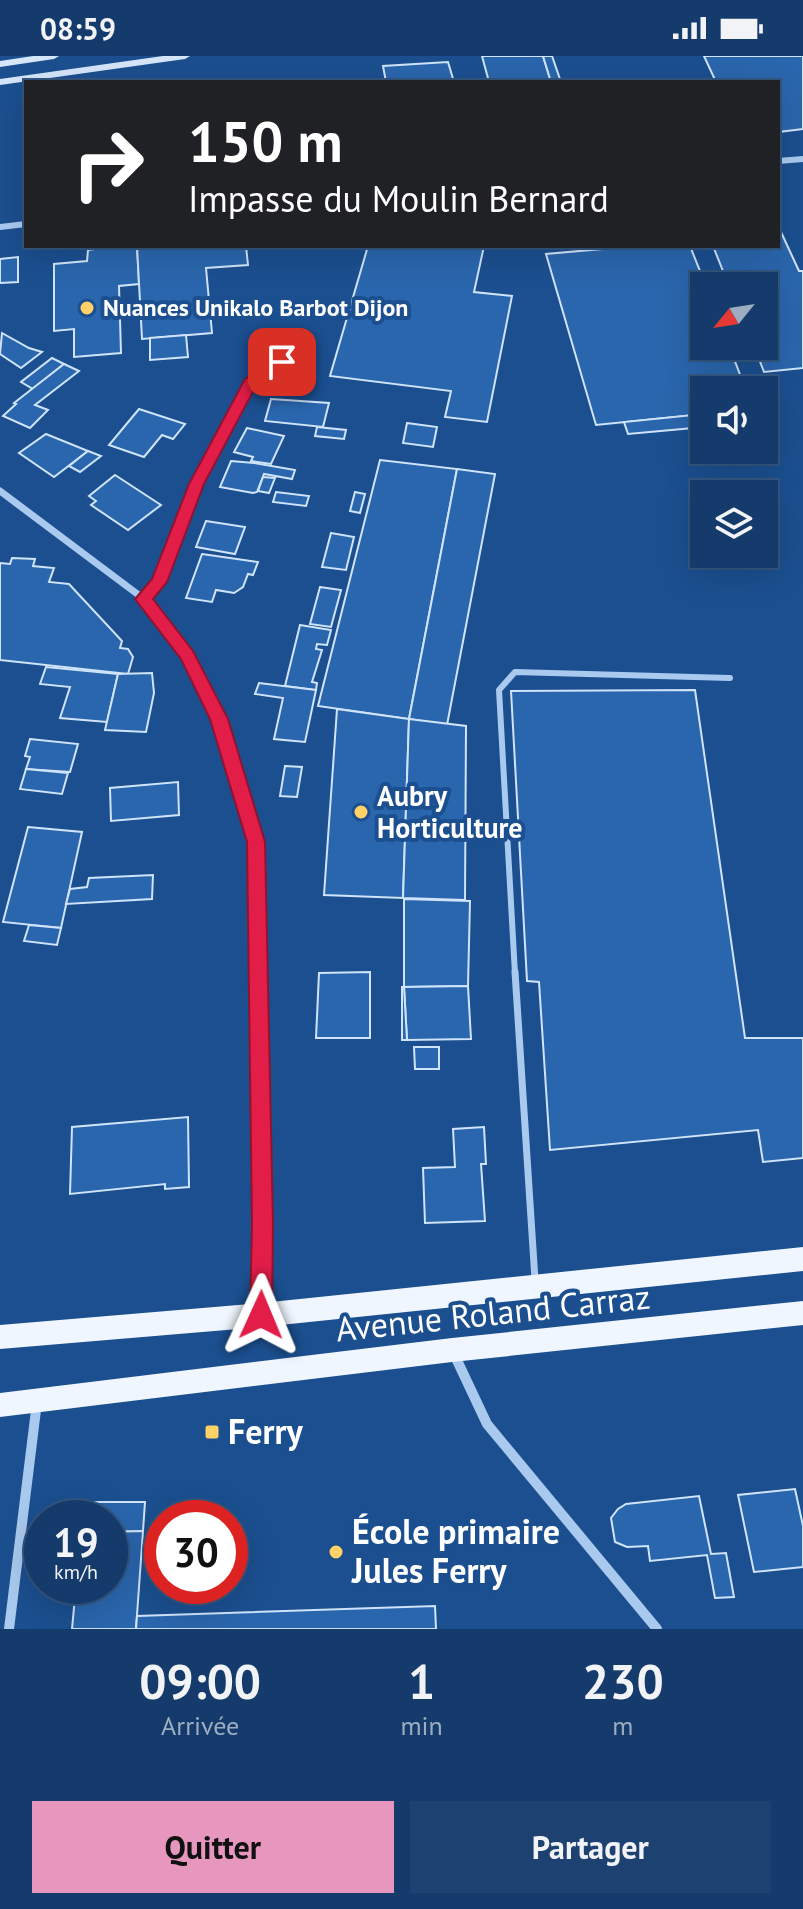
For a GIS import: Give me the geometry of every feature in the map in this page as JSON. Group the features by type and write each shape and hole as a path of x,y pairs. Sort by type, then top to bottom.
{"main road":[{"path":"0,64 54,56"},
{"path":"0,82 185,56"},
{"name":"Avenue Roland Carraz","path":"0,1337 261,1315 803,1259"},
{"name":"Avenue Roland Carraz","path":"0,1405 452,1350 803,1313"}],"street":[{"path":"780,161 803,159"},
{"path":"0,227 24,224"},
{"path":"144,599 159,582 196,484 252,379 282,362"},
{"path":"0,491 144,599 187,655 219,719 256,842 261,1315"},
{"path":"452,1350 487,1424 657,1629"},
{"path":"9,1629 37,1401"}],"lane":[{"path":"536,1287 523,1125 499,690 515,672 730,678"}],"building":[{"path":"482,56 543,56 550,80 488,80"},
{"path":"543,56 552,56 560,80 550,80"},
{"path":"704,56 803,56 803,129 780,132 780,80 715,80"},
{"path":"448,62 453,80 386,80 383,66"},
{"path":"781,232 799,271 803,271 803,368 764,372 759,360 778,360 778,272 723,272 714,248 780,248"},
{"name":"Nuances Unikalo Barbot Dijon","path":"137,248 139,284 119,286 121,353 74,357 74,329 54,331 54,264 87,261 88,250"},
{"path":"137,248 246,248 248,265 206,268 212,333 142,339"},
{"path":"367,248 484,248 474,292 512,296 487,422 445,417 451,391 330,376"},
{"path":"614,248 691,248 700,272 690,272 690,360 734,360 741,376 690,376 690,415 596,425 546,254"},
{"path":"18,257 18,282 0,283 0,259"},
{"path":"2,333 42,352 21,368 0,354"},
{"path":"186,335 188,357 150,360 150,338"},
{"path":"52,358 64,364 43,382 33,389 21,382"},
{"path":"64,364 79,371 35,405 48,410 30,428 3,416 14,403"},
{"path":"271,399 329,403 323,427 265,421"},
{"path":"139,409 185,424 173,439 162,435 144,457 109,445"},
{"path":"690,415 690,428 628,434 624,422"},
{"path":"407,423 437,427 433,447 403,443"},
{"path":"317,427 346,430 344,439 315,436"},
{"path":"247,428 284,436 271,464 251,461 253,457 234,452"},
{"path":"46,434 88,451 54,477 19,453"},
{"path":"88,451 101,456 80,472 69,466"},
{"path":"380,460 457,469 409,719 318,706"},
{"path":"231,461 295,470 292,479 264,474 257,492 253,493 220,487"},
{"path":"457,469 495,474 447,725 409,719"},
{"path":"115,475 161,505 128,530 91,505 96,501 89,496"},
{"path":"263,477 275,478 269,493 258,491"},
{"path":"276,492 309,496 306,506 273,502"},
{"path":"355,492 365,494 360,513 350,511"},
{"path":"206,521 245,527 235,554 196,547"},
{"path":"331,533 354,537 346,570 322,567"},
{"path":"202,554 258,562 253,575 248,574 243,587 234,593 216,590 212,602 186,598"},
{"path":"12,558 35,559 33,566 54,568 49,582 69,584 122,641 120,648 128,649 133,657 128,674 0,660 0,563 10,564"},
{"path":"320,587 341,590 331,627 310,624"},
{"path":"300,625 331,630 327,645 317,644 316,649 322,650 312,682 317,683 316,690 285,686"},
{"path":"46,667 118,674 107,722 60,718 70,687 40,684"},
{"path":"152,673 154,693 146,732 105,730 118,674"},
{"path":"259,683 316,690 305,742 274,739 283,698 255,694"},
{"path":"695,690 745,1038 803,1038 803,1158 763,1162 758,1130 550,1150 539,982 527,981 511,691"},
{"path":"337,709 409,719 403,898 324,895"},
{"path":"409,719 466,726 465,900 403,898"},
{"path":"30,739 78,744 70,772 26,769 30,757 25,756"},
{"path":"285,766 302,767 297,797 280,796"},
{"path":"26,769 68,773 62,794 20,789"},
{"path":"178,782 179,815 111,821 110,788"},
{"path":"28,827 82,832 61,928 3,922"},
{"path":"153,875 152,899 66,904 70,889 87,887 89,878"},
{"path":"404,899 470,901 468,986 404,987"},
{"path":"29,925 61,928 57,945 24,941"},
{"path":"370,972 370,1038 316,1038 319,973"},
{"path":"468,986 471,1039 407,1040 404,987"},
{"path":"404,987 407,1040 402,1040"},
{"path":"414,1047 439,1047 439,1069 415,1069"},
{"path":"188,1117 189,1187 165,1189 165,1184 70,1194 72,1127"},
{"path":"484,1127 486,1164 481,1164 485,1221 425,1223 423,1168 455,1167 453,1129"},
{"path":"795,1489 803,1526 803,1567 754,1572 738,1495"},
{"path":"699,1496 711,1554 726,1553 734,1597 715,1598 707,1555 650,1561 648,1546 627,1547 615,1542 611,1518 626,1504"},
{"path":"128,1502 144,1502 143,1531 128,1531"},
{"path":"128,1531 143,1531 136,1629 72,1629 74,1604 128,1604"},
{"path":"435,1606 436,1629 136,1629 137,1616"}],"place":[{"name":"Nuances Unikalo Barbot Dijon","path":"87,308"},
{"name":"Aubry Horticulture","path":"361,812"},
{"name":"Ferry","path":"212,1432"},
{"name":"École primaire Jules Ferry","path":"336,1552"}],"route":[{"path":"261,1315 256,842 219,719 187,655 144,599 159,582 196,484 252,379 282,362"}]}
